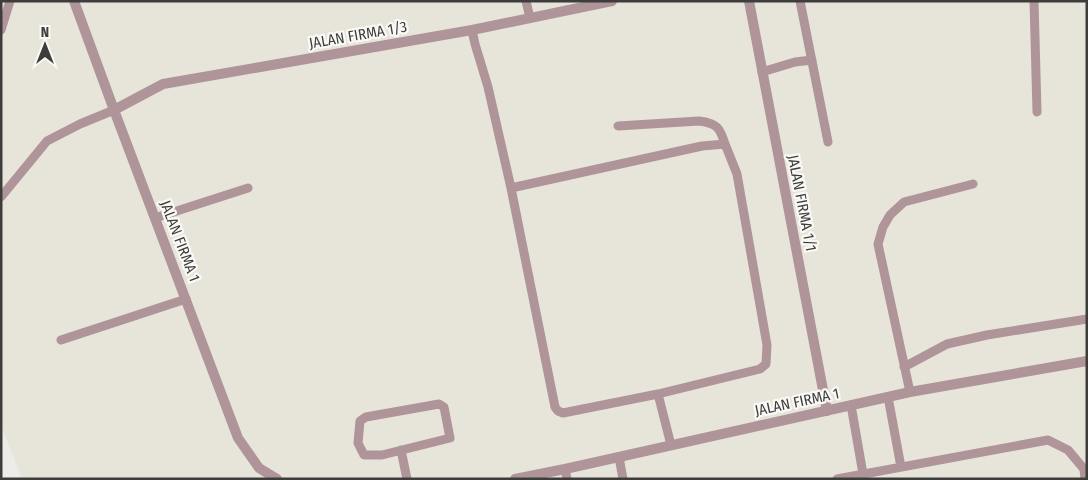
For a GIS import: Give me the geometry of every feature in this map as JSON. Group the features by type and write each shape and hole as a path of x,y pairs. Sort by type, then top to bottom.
{"street":[{"name":"JALAN FIRMA 1","path":"74,1 238,438 259,468 277,479"},
{"name":"JALAN FIRMA 1/3","path":"114,110 163,84 472,30 612,1"},
{"name":"JALAN FIRMA 1/1","path":"749,1 827,410"},
{"name":"JALAN FIRMA 1","path":"516,479 566,474 619,457 910,392 1087,361"}],"lane":[{"path":"1,30 10,1"},
{"path":"526,1 530,18"},
{"path":"800,1 828,142"},
{"path":"1034,1 1037,112"},
{"path":"472,30 488,87 511,188 555,407 558,411 564,413 658,394 760,369 766,364 767,345 737,174 720,129 710,122 699,121 618,126"},
{"path":"762,72 795,62 812,60"},
{"path":"1,197 47,141 80,124 114,110"},
{"path":"511,188 702,146 725,144"},
{"path":"910,392 878,244 883,227 890,216 904,202 973,184"},
{"path":"155,218 248,188"},
{"path":"61,340 186,299"},
{"path":"904,367 947,344 987,335 1087,319"},
{"path":"658,394 671,445"},
{"path":"888,397 901,467"},
{"path":"439,404 444,407 450,438 401,450 382,455 364,455 358,443 360,420 366,417 439,404"},
{"path":"851,405 863,474"},
{"path":"837,479 1048,440 1068,450 1084,469 1085,479"},
{"path":"401,450 407,479"},
{"path":"619,457 624,479"}],"shaded area":[{"path":"1,1 1087,1 1087,479 22,479 1,425"}]}
